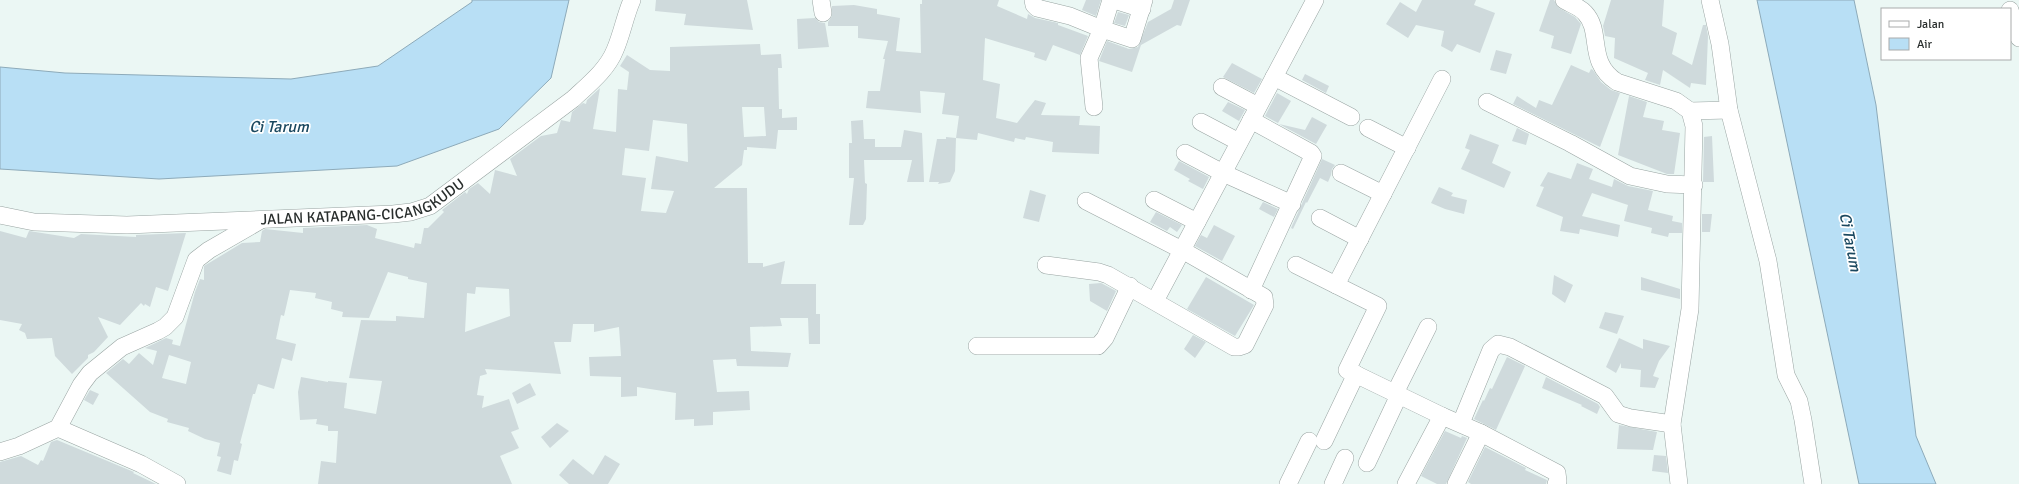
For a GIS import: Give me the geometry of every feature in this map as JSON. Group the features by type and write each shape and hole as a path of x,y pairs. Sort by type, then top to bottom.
{"street":[{"name":"JALAN KATAPANG-CICANGKUDU","path":"63,422 81,385 96,367 122,346 161,329 175,317 196,260 209,250 265,218 393,214 411,212 430,206 573,99 592,81 604,68 615,51 632,0"},
{"path":"1033,0 1034,5 1037,8 1070,16 1132,39 1143,4 1114,0"},
{"path":"1094,107 1090,58 1102,29 1111,0"},
{"path":"1155,301 1315,0"},
{"path":"1564,0 1584,11 1589,17 1599,60 1602,68 1611,78 1617,82 1676,100 1690,112 1694,126 1694,185 1690,309 1672,424 1679,484"},
{"path":"1710,0 1720,44 1729,110 1768,261 1786,375 1799,402 1813,484"},
{"path":"2011,12 2019,38"},
{"path":"1274,77 1351,117"},
{"path":"1336,285 1442,79"},
{"path":"1222,87 1312,154 1312,158 1292,204 1250,290"},
{"path":"1487,102 1570,143 1630,176 1667,184 1694,185"},
{"path":"1690,112 1729,110"},
{"path":"1201,122 1239,142"},
{"path":"1368,128 1407,148"},
{"path":"1185,153 1223,173 1292,204"},
{"path":"1341,173 1383,194"},
{"path":"1154,200 1197,222"},
{"path":"1046,265 1099,272 1130,286 1239,347 1245,345 1266,302 1264,297 1182,250 1086,201"},
{"path":"0,215 34,222 127,225 265,218"},
{"path":"1320,218 1360,239"},
{"path":"1296,265 1378,306 1347,370 1442,416 1461,423 1557,473 1558,481 1556,484"},
{"path":"977,346 1098,346 1105,338 1130,286"},
{"path":"1367,463 1428,327"},
{"path":"1461,423 1491,350 1498,344 1510,347 1604,396 1618,414 1631,418 1672,424"},
{"path":"1288,484 1316,441 1356,374"},
{"path":"1406,484 1442,416"},
{"path":"0,452 19,446 63,422 177,484"},
{"path":"1456,484 1481,433"},
{"path":"1333,484 1345,458"}],"water":[{"name":"Ci Tarum","path":"472,0 569,0 551,78 499,129 397,166 159,179 0,169 0,67 65,73 291,79 378,66 472,2"},
{"name":"Ci Tarum","path":"1757,0 1854,0 1876,105 1916,436 1936,484 1859,484"}],"building":[{"path":"656,0 747,0 753,30 684,25 686,14 655,11"},
{"path":"922,0 999,0 997,6 1027,19 1028,14 1035,18 1058,23 1058,25 1088,36 1080,55 1053,45 1046,61 1034,57 1035,53 985,38 983,80 1000,84 996,118 1017,123 1035,100 1046,103 1041,115 1080,116 1079,125 1100,126 1099,154 1052,152 1053,142 1026,137 1025,140 1015,138 1014,142 978,133 977,140 956,138 959,116 942,114 945,93 920,91 921,113 866,108 868,91 880,91 885,59 883,59 888,41 858,38 858,26 828,26 828,22 832,16 832,6 854,5 877,9 877,14 900,18 896,51 921,53 920,4 922,4"},
{"path":"1086,0 1101,0 1096,16 1082,10"},
{"path":"1174,0 1190,0 1181,26 1177,25 1141,45 1132,72 1099,61 1107,41 1129,49 1138,47 1148,22 1171,9"},
{"path":"1422,0 1476,0 1474,5 1495,13 1480,53 1457,44 1452,52 1441,46 1444,31 1416,25 1408,38 1386,24 1400,2 1416,12"},
{"path":"1550,0 1554,0 1559,8 1575,17 1581,24 1571,54 1551,48 1554,36 1539,31"},
{"path":"1611,0 1664,0 1662,26 1677,33 1672,54 1692,65 1703,25 1706,25 1708,36 1706,85 1691,83 1690,88 1663,70 1660,85 1645,80 1648,73 1614,58 1615,38 1605,36 1603,26"},
{"path":"1118,12 1129,15 1125,26 1114,23"},
{"path":"815,18 819,22 825,23 829,47 798,49 797,19"},
{"path":"760,44 761,55 781,54 782,68 778,68 779,109 782,109 782,118 797,117 797,130 778,130 776,149 747,147 747,150 744,150 742,165 714,188 747,188 748,263 763,263 763,267 785,261 781,284 816,284 816,314 820,314 820,344 809,344 808,318 780,318 782,326 750,327 751,351 791,353 788,367 737,366 736,359 713,360 717,392 749,391 750,410 713,412 713,425 694,426 694,419 675,420 676,393 637,387 637,396 621,397 621,377 590,376 589,357 621,356 619,327 594,332 594,324 573,324 571,342 554,342 561,374 485,369 487,374 480,376 477,395 484,396 482,408 509,399 519,429 511,432 519,448 500,456 512,484 318,484 321,461 336,463 338,431 328,431 328,426 316,424 317,419 300,420 298,392 301,377 328,382 347,383 344,408 376,414 382,381 349,378 361,320 396,321 396,316 424,318 427,283 408,279 408,277 388,272 369,318 342,317 343,312 331,309 332,302 315,298 316,293 290,290 284,316 281,315 276,339 296,344 292,361 282,358 274,389 258,384 255,394 253,394 240,443 242,444 238,461 234,460 231,475 217,471 221,457 217,456 220,443 205,439 188,431 189,428 167,422 168,419 150,412 106,373 123,359 129,364 139,353 153,365 157,351 145,348 166,338 173,340 172,344 180,346 195,292 200,279 204,280 204,266 242,243 260,242 262,231 265,229 303,233 303,228 367,225 377,229 375,238 414,248 415,243 421,244 424,228 428,228 444,212 442,210 465,192 467,194 469,189 478,183 490,194 495,170 517,176 510,159 541,136 557,133 561,120 570,122 572,112 583,103 586,104 587,100 600,88 593,129 616,132 618,89 627,90 629,72 620,66 627,55 650,70 670,71 670,47","holes":["742,107 764,107 766,136 744,137","653,120 687,124 688,162 656,156 651,189 674,191 666,213 641,211 646,178 622,175 625,148 649,151","476,287 509,289 510,316 465,332 467,293 475,294","169,355 191,362 186,384 162,378"]},
{"path":"1496,50 1512,54 1506,74 1490,70"},
{"path":"1232,63 1262,79 1254,93 1223,77"},
{"path":"1571,65 1589,73 1591,69 1593,70 1601,82 1611,90 1620,93 1600,147 1513,104 1517,96 1536,108 1539,100 1552,105"},
{"path":"1305,74 1329,86 1326,93 1302,80"},
{"path":"1277,93 1291,101 1278,123 1265,116"},
{"path":"1629,96 1647,102 1643,117 1664,121 1662,130 1680,133 1674,174 1667,174 1618,155"},
{"path":"1228,102 1245,110 1239,121 1222,111"},
{"path":"1312,117 1327,125 1316,144 1279,124 1305,130"},
{"path":"863,120 864,139 875,139 875,147 901,147 904,130 922,133 924,182 907,182 912,160 864,160 865,183 867,184 866,219 863,225 849,225 854,178 849,178 849,143 852,143 851,121"},
{"path":"1517,128 1529,134 1526,145 1512,141"},
{"path":"1470,134 1499,145 1492,163 1511,172 1504,188 1461,169 1470,150 1465,148"},
{"path":"1712,136 1714,182 1703,182 1704,137"},
{"path":"946,137 956,138 955,171 950,182 938,184 939,182 929,182 937,139 946,139"},
{"path":"1322,159 1335,165 1332,169 1331,175 1328,182 1320,178 1293,229 1291,228"},
{"path":"1179,161 1209,177 1203,189 1188,181 1190,179 1174,170"},
{"path":"1577,163 1593,169 1589,179 1612,187 1614,179 1628,186 1653,191 1648,210 1673,216 1672,221 1682,223 1682,233 1669,233 1668,237 1651,233 1652,228 1624,221 1628,205 1592,193 1582,216 1620,225 1618,237 1580,229 1579,234 1560,231 1563,217 1536,206 1544,187 1540,186 1548,172 1571,179"},
{"path":"1439,187 1453,193 1451,196 1467,200 1464,214 1445,209 1431,203"},
{"path":"1030,190 1046,195 1039,222 1023,218"},
{"path":"1263,202 1278,209 1274,217 1259,209"},
{"path":"1156,212 1182,225 1177,232 1170,227 1167,231 1150,222"},
{"path":"1702,214 1712,214 1710,232 1702,232"},
{"path":"1214,225 1235,236 1222,261 1195,246 1201,235 1207,238"},
{"path":"0,231 26,238 29,231 74,238 81,234 136,237 136,235 186,233 168,291 156,287 150,307 145,304 144,306 141,303 120,325 98,317 108,337 94,352 88,355 88,358 72,374 55,356 52,338 27,339 25,333 19,330 22,324 0,320"},
{"path":"1554,275 1573,285 1565,303 1552,294"},
{"path":"1206,277 1254,305 1235,336 1187,309"},
{"path":"1641,277 1680,289 1680,299 1641,290"},
{"path":"1101,283 1116,291 1107,311 1090,301 1089,284"},
{"path":"1605,312 1624,316 1617,334 1599,328"},
{"path":"1193,335 1206,342 1195,358 1184,349"},
{"path":"1619,338 1643,349 1643,339 1670,346 1659,361 1653,376 1659,378 1655,388 1640,387 1641,370 1621,368 1621,363 1616,373 1606,367"},
{"path":"1507,357 1525,366 1496,430 1474,419 1490,388 1492,389"},
{"path":"1546,377 1598,404 1600,407 1597,414 1581,406 1582,405 1542,388"},
{"path":"530,383 536,395 517,404 512,393"},
{"path":"90,390 99,394 93,405 84,400"},
{"path":"557,423 569,431 550,448 541,437"},
{"path":"1619,425 1657,432 1653,450 1617,449"},
{"path":"1445,431 1461,438 1462,436 1467,438 1446,484 1437,484 1421,476"},
{"path":"57,440 134,472 133,473 156,484 0,484 0,462 21,456 38,465 41,460 43,461 51,442"},
{"path":"1485,447 1526,468 1525,470 1547,480 1546,484 1471,484 1468,482"},
{"path":"605,455 620,464 608,484 569,484 559,475 573,459 593,475"},
{"path":"1654,455 1666,456 1668,473 1652,471"}]}
